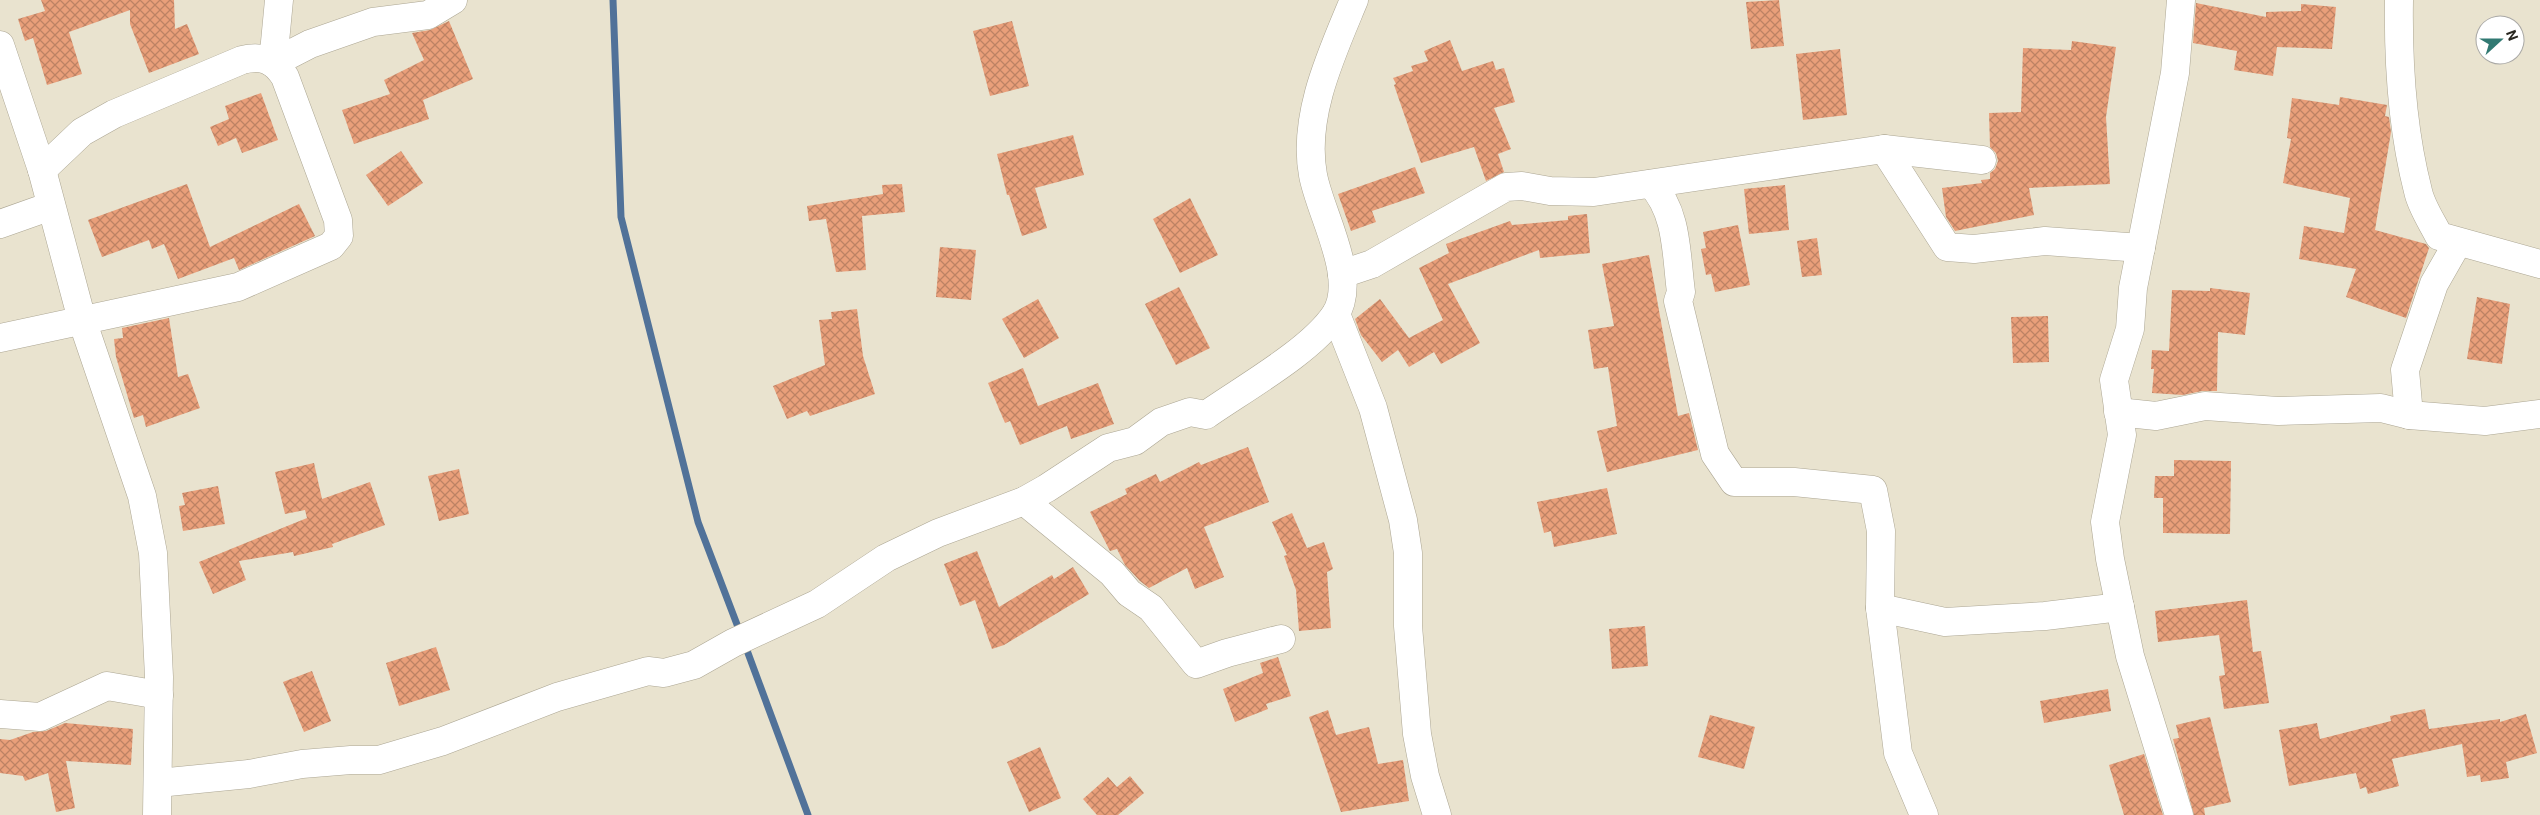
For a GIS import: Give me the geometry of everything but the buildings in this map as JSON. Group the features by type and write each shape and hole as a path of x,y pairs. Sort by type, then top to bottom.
{"street":[{"path":"273,63 279,0"},
{"path":"273,63 310,44 372,22 428,16 453,0"},
{"path":"158,783 249,774 302,764 379,760 443,741 557,697 648,671 664,673 694,665 733,643 817,604 886,558 938,533 1024,501 1108,448 1135,441 1161,422 1190,412 1206,415 1312,341 1336,314 1341,295 1342,274 1313,175 1311,142 1318,101 1330,58 1354,0"},
{"path":"2179,815 2130,656 2105,522 2122,435 2114,380 2130,329 2133,288 2175,74 2181,0"},
{"path":"2399,0 2398,41 2402,107 2418,193 2439,236 2540,264"},
{"path":"0,45 42,170 82,320 142,496 153,553 159,695 157,815"},
{"path":"0,338 238,286 331,246 339,236 338,220 285,77 278,66 267,59 254,57 242,60 114,114 82,132 42,170"},
{"path":"1342,274 1372,264 1506,187 1522,186 1550,192 1594,192 1884,149 1982,160"},
{"path":"1884,149 1947,247 1974,249 2045,241 2141,248"},
{"path":"1651,184 1662,196 1670,212 1681,292 1678,300 1715,454 1734,482 1794,482 1873,490 1881,530 1880,608 1898,753 1924,815"},
{"path":"0,224 51,206"},
{"path":"2409,415 2405,370 2434,284 2458,242"},
{"path":"1336,314 1373,408 1403,520 1408,553 1408,626 1417,734 1425,776 1437,815"},
{"path":"2118,412 2156,416 2205,406 2278,411 2381,408 2409,415 2485,421 2540,414"},
{"path":"1024,501 1112,574 1129,593 1151,608 1196,664 1227,653 1280,639"},
{"path":"1880,608 1945,622 2045,616 2120,607"},
{"path":"0,714 40,717 107,686 159,695"}],"waterway":[{"path":"613,0 621,217 698,522 741,635"},
{"path":"745,645 808,815"}]}
